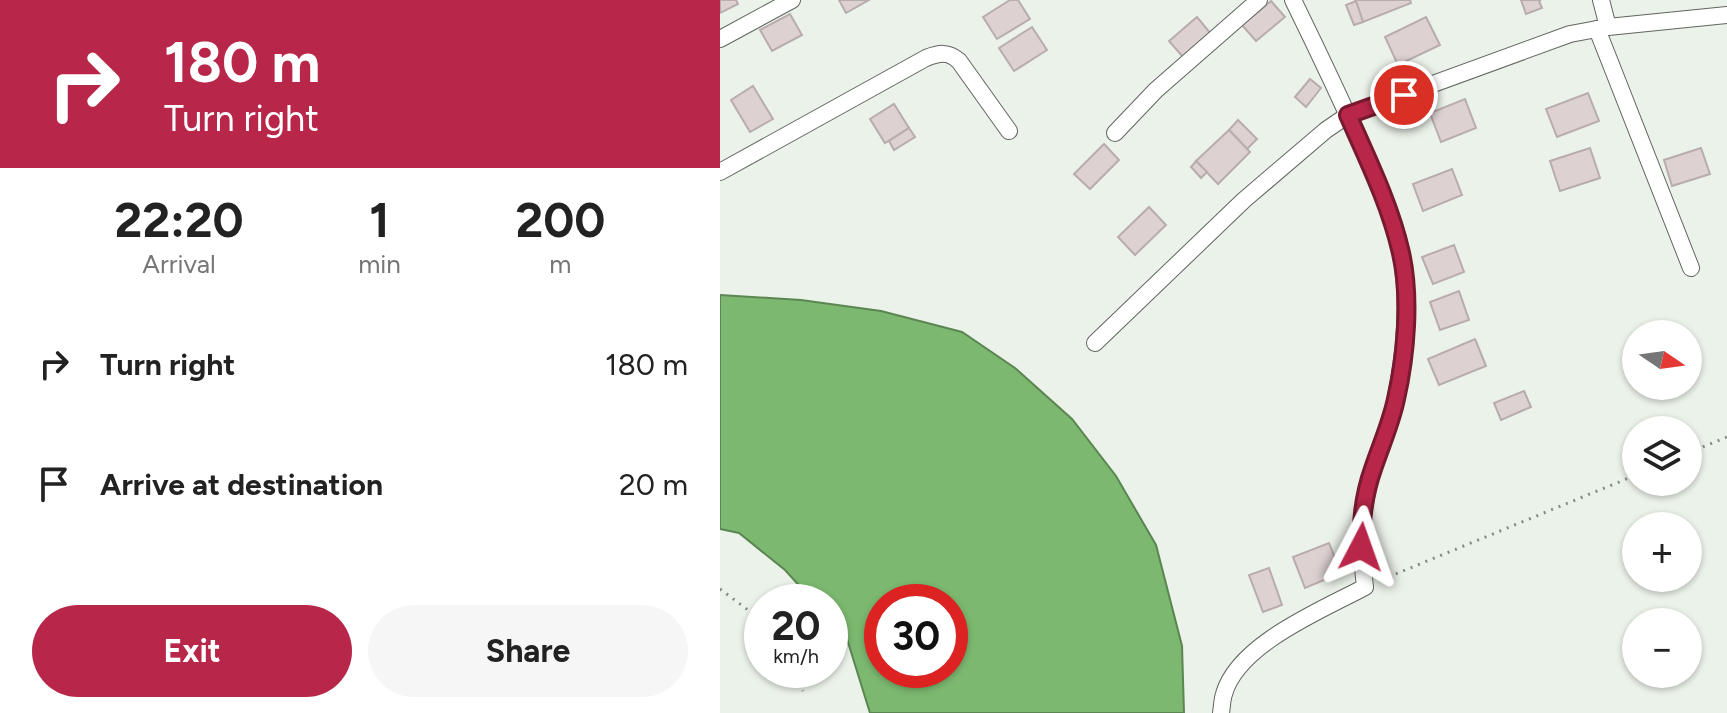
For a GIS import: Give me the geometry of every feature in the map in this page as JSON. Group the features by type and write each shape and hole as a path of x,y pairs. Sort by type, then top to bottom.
{"street":[{"path":"720,39 792,0"},
{"path":"1115,133 1156,90 1259,0"},
{"path":"1221,713 1224,692 1254,651 1271,638 1365,587 1361,524 1372,470 1396,399 1406,312 1402,254 1391,216 1348,115 1293,0"},
{"path":"1601,0 1602,28 1691,268"},
{"path":"1095,343 1244,200 1348,115 1570,34 1727,15"},
{"path":"720,172 926,58 944,53 953,54 959,61 1009,131"}],"path":[{"path":"1702,447 1727,437"},
{"path":"1365,587 1622,481"},
{"path":"720,589 744,607"}],"shaded area":[{"path":"720,295 801,300 881,311 962,332 1015,368 1072,419 1116,476 1156,545 1182,646 1184,713 870,713 848,642 848,584 798,584 739,533 720,529"}],"building":[{"path":"720,0 736,0 738,4 720,13"},
{"path":"839,0 869,0 846,13"},
{"path":"1010,0 1018,0 1030,19 997,39 983,17"},
{"path":"1355,0 1410,0 1411,3 1363,22"},
{"path":"1521,0 1541,0 1542,8 1526,14"},
{"path":"1271,1 1285,17 1256,41 1242,25"},
{"path":"1356,1 1363,22 1354,25 1346,5"},
{"path":"790,14 802,35 772,51 760,30"},
{"path":"1197,17 1211,34 1183,57 1169,41"},
{"path":"1426,17 1440,45 1398,65 1385,37"},
{"path":"1032,27 1047,50 1014,71 999,48"},
{"path":"1310,79 1321,88 1306,107 1295,97"},
{"path":"753,86 773,119 750,132 731,100"},
{"path":"1588,93 1599,121 1557,137 1546,109"},
{"path":"1465,99 1476,128 1441,142 1430,113"},
{"path":"894,104 909,128 885,143 870,119"},
{"path":"1238,120 1257,139 1247,149 1229,130"},
{"path":"909,128 915,137 894,150 889,141"},
{"path":"1229,130 1250,152 1218,184 1196,161"},
{"path":"1104,144 1119,160 1090,189 1074,174"},
{"path":"1590,148 1600,178 1560,191 1550,161"},
{"path":"1701,148 1710,174 1672,186 1664,160"},
{"path":"1196,161 1207,172 1201,178 1191,167"},
{"path":"1452,169 1462,195 1423,211 1413,184"},
{"path":"1149,207 1166,225 1135,255 1118,237"},
{"path":"1454,245 1464,272 1433,284 1422,257"},
{"path":"1459,291 1469,320 1440,330 1430,302"},
{"path":"1475,339 1486,366 1439,385 1428,359"},
{"path":"1524,391 1531,407 1501,420 1494,403"},
{"path":"1329,543 1341,573 1305,588 1293,557"},
{"path":"1269,568 1282,605 1263,612 1249,575"}],"route":[{"path":"1361,547 1365,498 1396,399 1406,312 1402,254 1391,216 1348,115 1404,95"}]}
